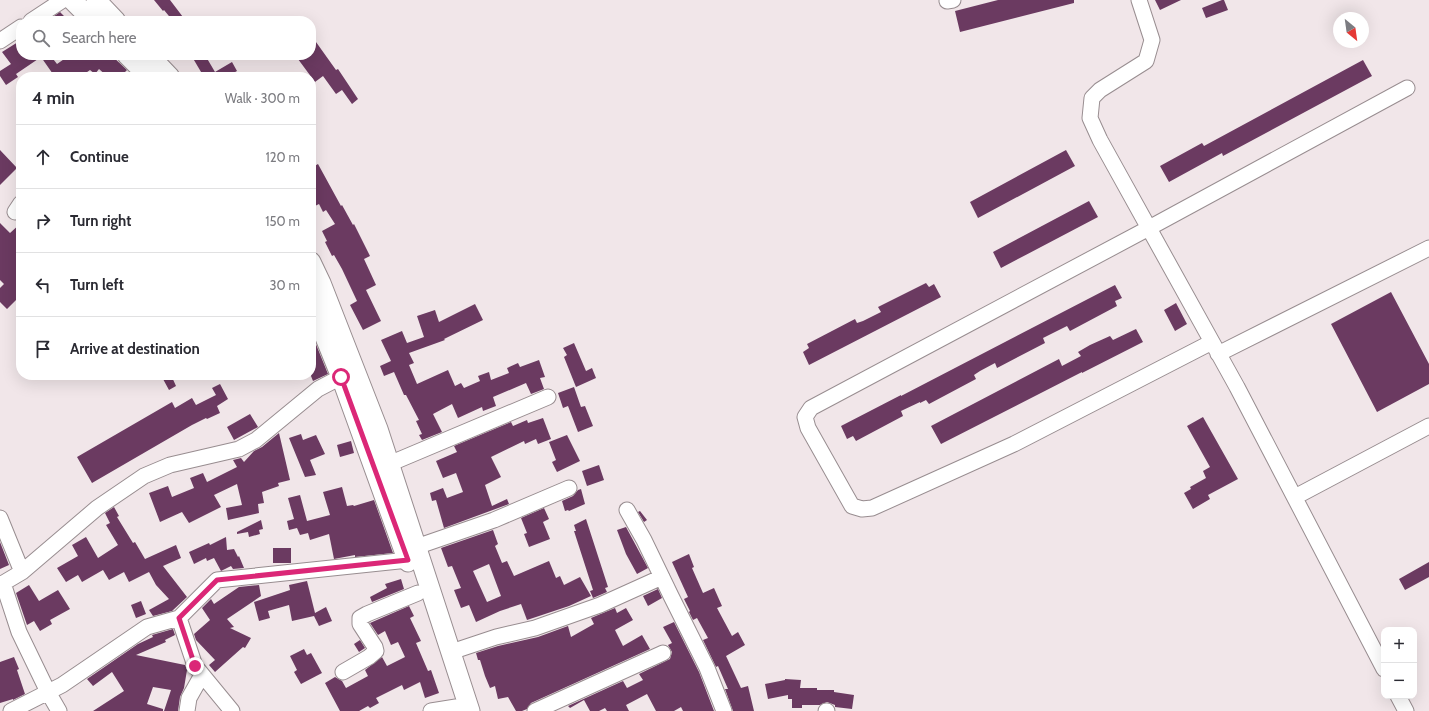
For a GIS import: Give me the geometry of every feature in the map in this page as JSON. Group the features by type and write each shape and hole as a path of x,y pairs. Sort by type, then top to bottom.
{"main road":[{"path":"72,0 88,16"},
{"path":"96,0 111,16"},
{"path":"132,60 144,72"},
{"path":"154,60 165,72"},
{"path":"316,272 378,429 415,555 418,592 461,710"},
{"path":"316,315 415,555 451,652 461,710"}],"street":[{"path":"39,16 63,0"},
{"path":"1139,0 1152,40 1146,61 1100,90 1092,98 1090,118 1100,140 1215,348 1295,497 1381,663"},
{"path":"0,41 16,31"},
{"path":"1407,88 1149,228 811,408 805,417 808,428 852,506 862,509 872,508 1014,444 1429,248"},
{"path":"59,711 48,692 19,632 2,584 22,572 97,508 144,476 170,465 239,449 256,440 318,389 341,377"},
{"path":"389,464 548,397"},
{"path":"1295,497 1429,426"},
{"path":"11,711 62,685 147,627 179,618 217,580 415,555 569,488"},
{"path":"627,510 644,540 708,668 724,711"},
{"path":"0,518 22,572"},
{"path":"451,652 496,637 535,628 600,605 662,577"},
{"path":"343,672 369,657 376,651 376,647 360,624 360,618 418,592"},
{"path":"179,618 195,666 231,711"},
{"path":"535,711 663,653"},
{"path":"187,711 189,698 202,675"},
{"path":"1400,699 1406,711"},
{"path":"431,711 461,710"}],"building":[{"path":"154,0 170,0 182,16 169,16 164,10 163,11"},
{"path":"998,0 1074,0 1074,3 960,32 955,11"},
{"path":"1155,0 1181,0 1160,10"},
{"path":"1224,0 1228,10 1206,18 1202,8"},
{"path":"60,12 64,16 54,16"},
{"path":"316,42 336,70 338,69 358,99 352,104 342,90 336,94 323,76 316,81 316,72 308,72 299,60 316,60"},
{"path":"16,43 16,60 37,60 19,72 16,72 16,78 6,85 0,76 0,71 11,64 2,52"},
{"path":"43,60 54,60 57,64 63,60 116,60 127,70 125,72 102,72 99,69 97,72 90,70 87,72 52,72"},
{"path":"194,60 208,60 215,72 201,72"},
{"path":"1363,60 1372,76 1223,156 1222,153 1169,182 1160,166 1202,143 1204,146"},
{"path":"232,62 237,71 235,72 215,72"},
{"path":"0,150 16,167 16,169 0,185"},
{"path":"1066,150 1075,166 978,218 970,202"},
{"path":"318,164 341,206 342,205 353,225 354,224 370,256 364,259 376,285 366,290 381,321 363,330 350,305 357,301 342,269 334,255 332,256 325,242 327,241 322,231 335,224 326,210 323,212 319,204 316,206 316,165"},
{"path":"1089,201 1098,217 1001,268 993,252"},
{"path":"0,223 10,233 16,228 16,300 7,309 0,302 0,288 4,284 0,280"},
{"path":"926,283 929,287 934,284 941,297 809,365 803,352 809,348 807,344 855,319 857,323 881,312 878,307"},
{"path":"1115,285 1122,298 1115,301 1117,306 1070,331 1067,326 1043,338 1045,343 997,368 995,363 974,375 976,379 929,404 926,400 901,411 903,416 856,441 853,436 847,439 841,426"},
{"path":"1391,292 1429,364 1429,384 1377,412 1331,324"},
{"path":"1176,303 1187,324 1175,331 1164,310"},
{"path":"475,304 483,320 444,339 445,340 409,353 414,363 409,365 417,384 448,370 455,386 461,383 464,388 480,381 478,376 489,372 491,380 509,373 507,368 518,363 520,367 539,360 545,377 540,378 544,389 531,394 526,383 493,397 496,406 483,411 482,407 458,418 452,404 433,414 442,432 422,440 419,435 422,434 416,421 419,420 406,395 404,395 394,372 384,376 380,366 391,361 381,340 402,331 407,343 424,337 417,316 435,310 439,322"},
{"path":"1136,329 1143,342 941,444 931,426 1059,359 1062,366 1081,356 1078,352 1090,345 1110,336 1113,340"},
{"path":"574,343 586,371 592,368 596,378 576,387 564,357 567,355 563,348"},
{"path":"316,344 328,374 316,380"},
{"path":"164,380 173,380 176,386 169,390"},
{"path":"220,384 228,399 217,406 220,413 192,425 92,483 77,457 172,402 175,408 192,398 196,405 216,395 212,388"},
{"path":"574,387 581,407 585,406 593,426 578,432 568,406 563,408 558,393"},
{"path":"250,414 258,427 234,440 227,427"},
{"path":"1203,417 1238,479 1208,495 1210,499 1193,509 1184,493 1191,489 1190,487 1206,478 1203,471 1210,467 1187,426"},
{"path":"543,418 551,439 538,444 536,439 525,444 524,441 491,457 501,477 485,485 492,506 507,499 509,504 444,528 436,500 432,501 430,493 443,488 447,498 463,492 456,473 443,478 436,461 457,452 454,446 511,422 513,426 527,420 528,423"},
{"path":"279,433 290,480 278,483 279,486 262,492 264,503 258,504 259,513 228,520 226,508 242,505 237,484 214,495 221,507 189,523 182,512 160,522 149,493 168,486 172,497 194,488 190,478 203,473 207,482 237,467 233,460 241,458 244,462 254,451 262,447"},
{"path":"301,434 303,440 316,435 325,454 310,460 316,475 305,477 289,438"},
{"path":"567,435 580,461 557,472 552,462 556,460 549,442"},
{"path":"351,441 354,453 340,457 337,445"},
{"path":"599,465 604,480 587,486 582,471"},
{"path":"342,487 347,506 354,506 374,500 393,553 355,557 355,555 334,559 329,534 310,540 308,533 300,535 297,528 289,530 287,521 294,519 288,498 300,495 307,521 330,515 323,492"},
{"path":"581,489 585,504 569,511 565,511 562,501 573,496 578,490"},
{"path":"114,507 119,516 117,517 145,559 176,545 181,558 163,566 187,597 172,611 153,616 149,610 169,599 156,585 149,572 129,582 124,572 109,580 103,570 82,582 78,575 66,582 57,568 78,556 72,545 86,537 98,558 118,545 106,525 110,523 105,513"},
{"path":"544,508 549,519 543,522 550,539 529,547 524,534 527,533 521,518"},
{"path":"640,511 647,520 644,522 638,512"},
{"path":"586,519 608,587 605,588 607,592 593,598 590,591 593,590 574,531 576,531 574,525"},
{"path":"261,520 263,529 259,530 260,534 249,537 248,532 237,534 237,532"},
{"path":"626,527 648,568 637,574 626,554 617,530"},
{"path":"493,530 498,544 495,546 502,563 507,561 514,576 549,561 556,578 560,576 564,585 580,577 591,596 569,606 527,620 521,604 500,611 476,622 469,605 461,608 454,590 461,588 452,566 448,567 441,548","holes":["489,564 501,596 487,602 473,571"]},
{"path":"226,537 227,550 234,549 244,568 233,569 231,566 221,571 214,558 207,561 206,558 194,564 189,552 209,543 210,545"},
{"path":"0,542 9,565 0,569"},
{"path":"273,548 291,548 291,563 273,563"},
{"path":"689,554 694,567 692,568 703,593 714,588 722,606 717,608 732,636 738,632 745,645 726,656 741,688 748,686 754,711 733,711 725,689 728,689 718,666 716,667 703,640 708,638 697,618 693,620 689,612 690,611 684,599 688,597 672,562"},
{"path":"1429,562 1429,577 1405,590 1399,579"},
{"path":"401,579 404,589 372,602 370,597 387,588 385,584"},
{"path":"307,581 315,613 326,607 332,621 319,626 314,616 292,621 289,605 268,611 270,618 259,621 254,602 290,590 289,585"},
{"path":"29,585 39,601 58,590 70,609 50,620 52,624 40,631 34,621 27,625 16,593"},
{"path":"259,585 261,596 227,619 234,627 230,628 251,638 245,648 243,647 215,672 209,665 215,660 196,640 194,634 210,620 202,608 211,599 214,604 239,587"},
{"path":"658,589 662,598 648,606 643,596"},
{"path":"141,601 146,614 136,618 131,605"},
{"path":"409,606 414,616 410,618 421,641 416,643 428,671 431,670 439,693 425,698 420,682 404,690 402,685 376,698 379,703 370,708 368,706 359,711 340,711 325,683 335,677 342,681 346,688 368,676 365,670 382,657 387,666 405,657 398,642 391,645 385,631 378,635 370,623"},
{"path":"615,608 617,613 626,608 633,620 615,630 623,646 642,635 650,649 531,703 527,709 522,711 516,711 508,697 498,699 495,686 490,688 476,653 498,646 538,637 568,626 571,637 594,624 591,618"},
{"path":"674,622 699,672 714,711 683,711 681,707 674,711 656,711 647,694 626,705 629,711 607,711 605,708 599,711 590,711 584,700 570,708 568,706 623,681 627,688 643,680 639,674 670,659 672,652 668,645 672,643 663,627"},
{"path":"173,629 175,635 165,640 166,642 136,655 185,665 187,670 178,711 164,711 171,690 153,687 147,704 163,709 163,711 93,711 124,691 112,672 93,686 87,679 138,644 153,637 152,635"},
{"path":"360,640 365,648 359,652 354,644"},
{"path":"304,649 307,655 311,653 322,673 301,684 294,672 297,670 290,656"},
{"path":"14,657 19,669 17,670 25,694 13,700 0,703 0,662"},
{"path":"785,679 801,680 800,688 834,690 834,692 854,695 852,709 835,707 835,705 827,702 820,705 802,705 802,708 792,708 792,699 788,699 788,695 768,699 765,684"}],"route":[{"path":"195,666 179,618 217,580 408,560 341,377"}]}
